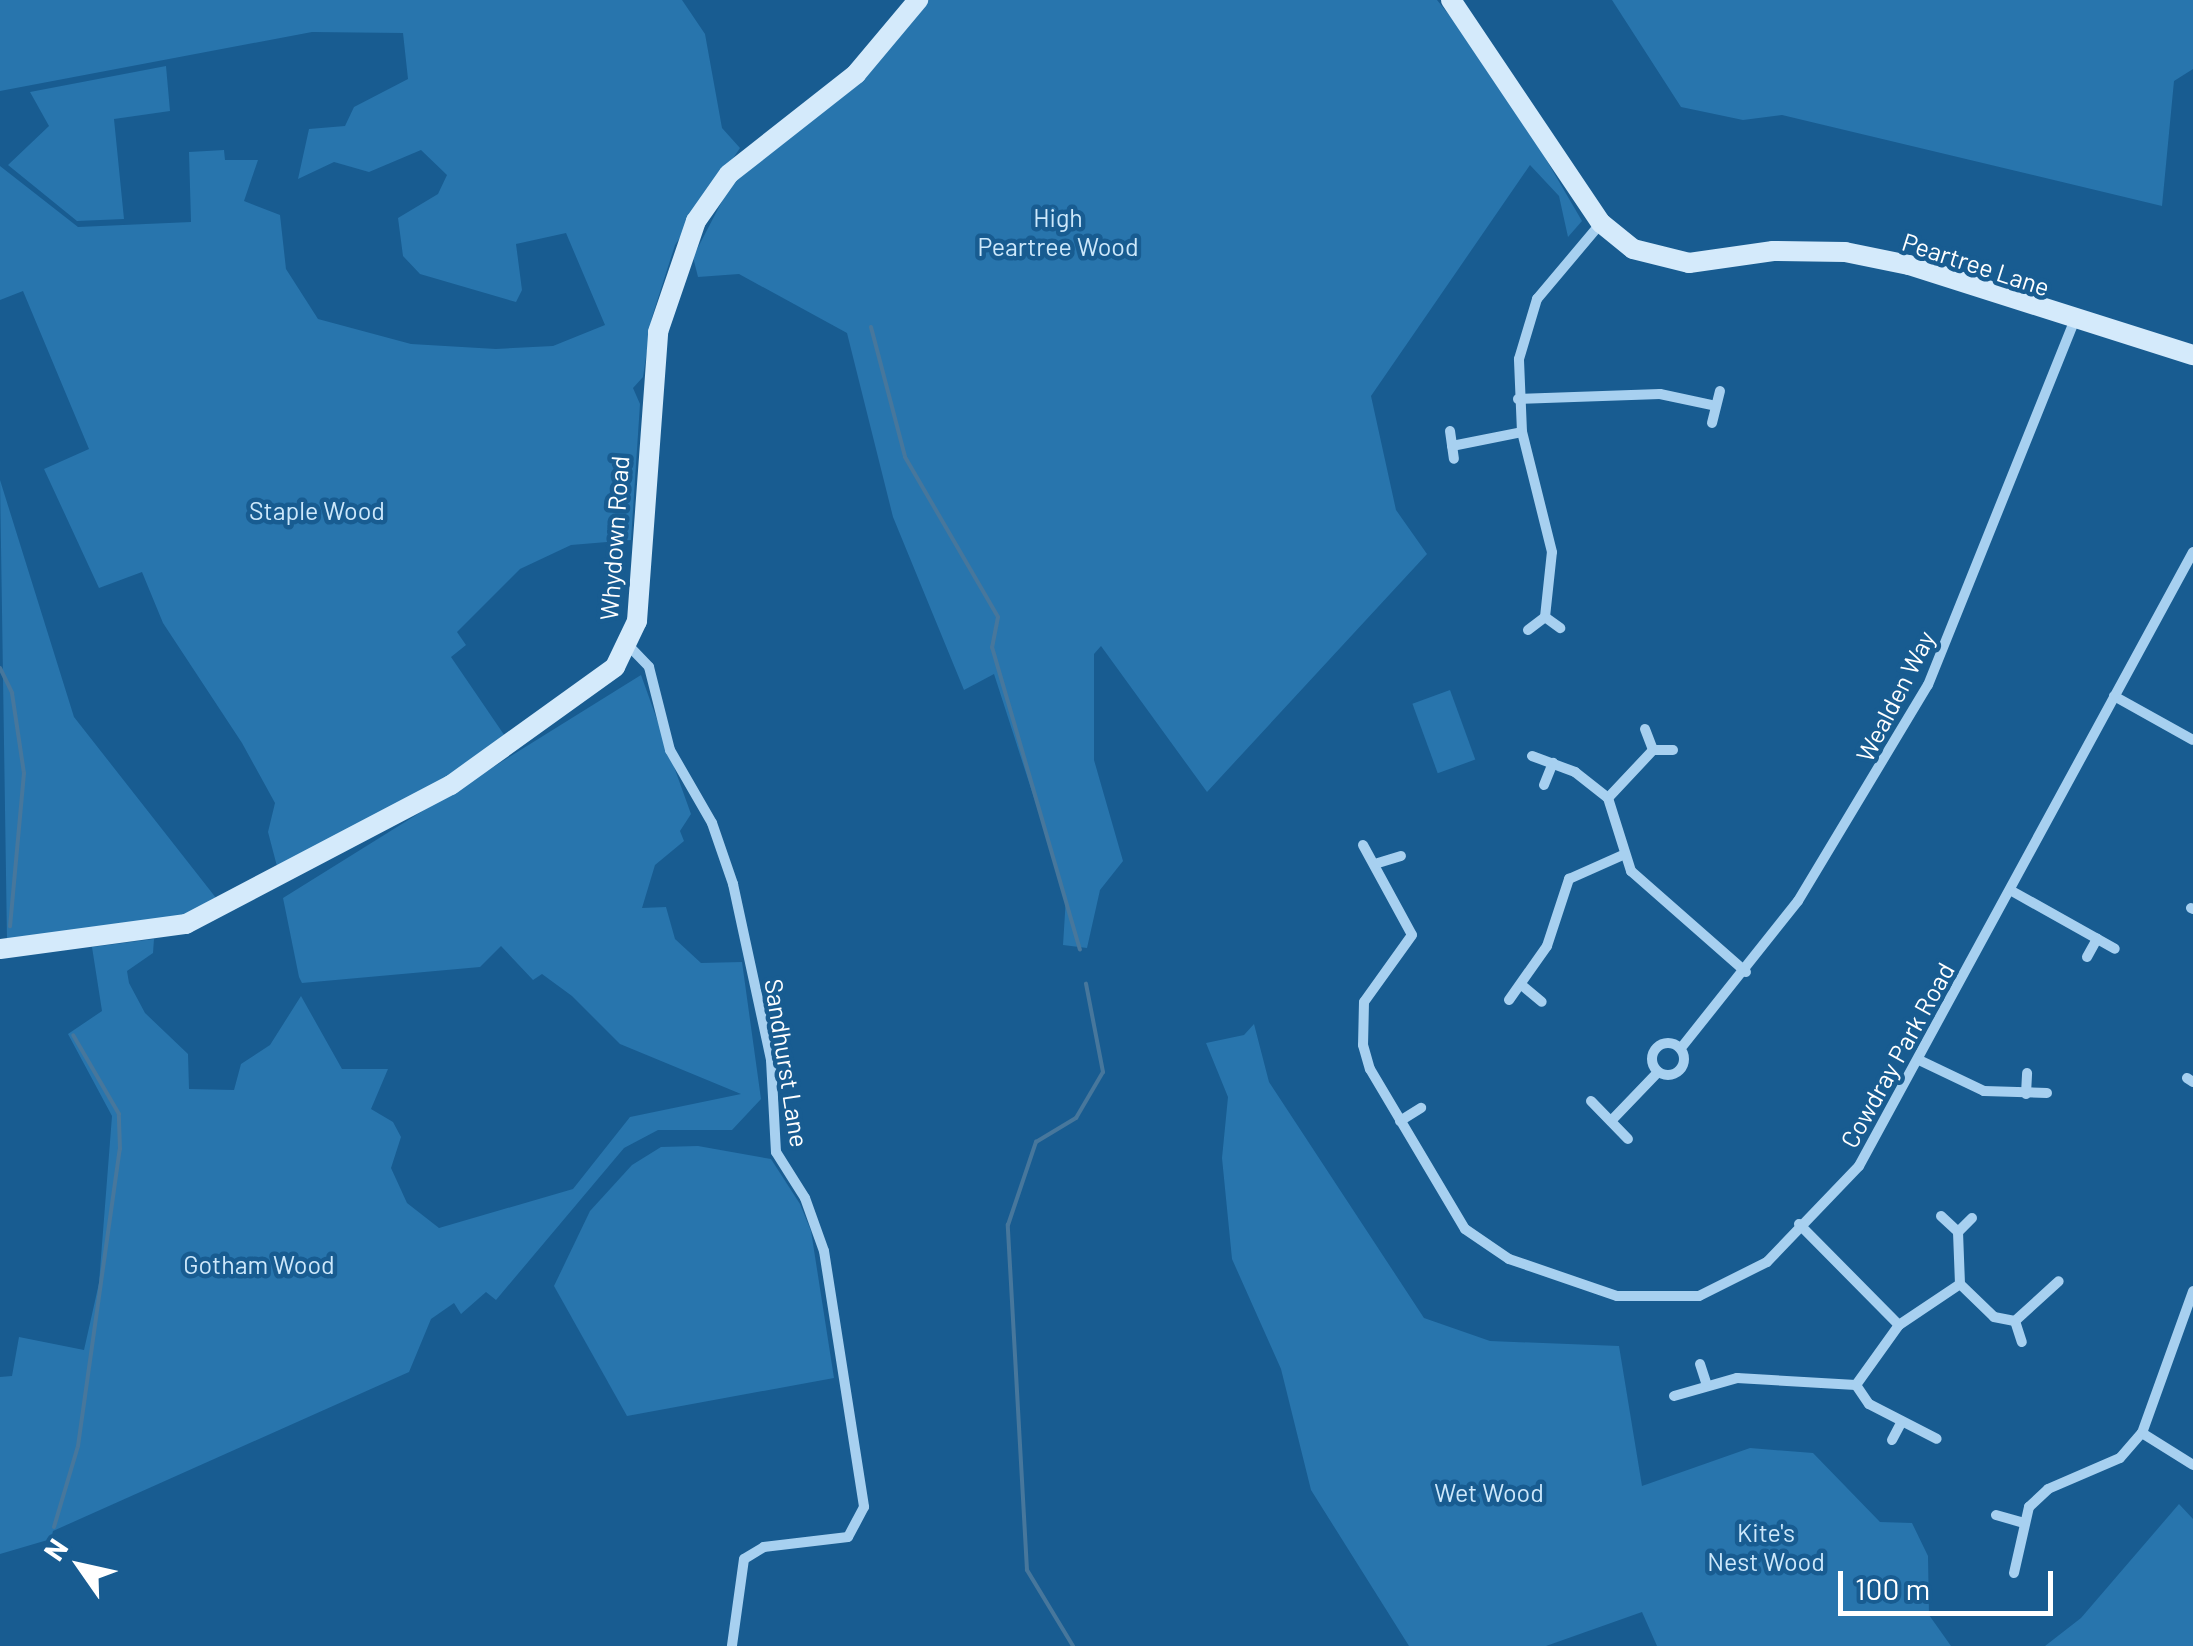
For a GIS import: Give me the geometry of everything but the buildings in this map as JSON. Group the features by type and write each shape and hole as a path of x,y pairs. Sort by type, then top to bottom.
{"street":[{"name":"Whydown Road","path":"0,949 186,924 465,776 562,711 630,646 658,332 696,221 729,174 856,74 918,0"},
{"name":"Peartree Lane","path":"1451,0 1601,224 1633,249 1674,262 1836,251 1909,265 2074,322 2193,355"},
{"path":"1528,630 1546,616 1552,552 1522,432 1519,359 1538,299 1601,224"},
{"name":"Wealden Way","path":"1611,1121 1658,1072 1680,1071 1681,1048 1746,972 1844,830 1928,685 2074,322"},
{"path":"1712,423 1720,391"},
{"path":"1518,399 1660,394 1716,406"},
{"path":"1450,431 1454,459"},
{"path":"1452,446 1522,432"},
{"name":"Cowdray Park Road","path":"1363,845 1378,862 1412,935 1358,1018 1370,1069 1450,1208 1487,1247 1628,1299 1699,1296 1748,1277 1858,1166 2192,555"},
{"path":"1546,616 1560,628"},
{"name":"Sandhurst Lane","path":"630,646 649,667 670,750 712,823 733,884 771,1060 776,1152 805,1198 824,1251 864,1507 848,1538 764,1547 744,1559 732,1646"},
{"path":"2114,696 2193,740"},
{"path":"1645,729 1653,750"},
{"path":"1608,798 1653,750 1673,750"},
{"path":"1532,756 1553,763 1608,798 1623,855 1644,886 1746,972"},
{"path":"1544,785 1553,763"},
{"path":"1509,1000 1524,987 1570,879 1623,855"},
{"path":"1378,862 1401,856"},
{"path":"2010,890 2114,949"},
{"path":"2087,958 2097,939"},
{"path":"1524,987 1542,1002"},
{"name":"Wealden Way","path":"1658,1072 1656,1048 1681,1048"},
{"path":"1918,1060 1984,1091 2046,1093"},
{"path":"2026,1094 2027,1073"},
{"path":"1591,1101 1628,1139"},
{"path":"1400,1122 1421,1108"},
{"path":"1941,1216 1958,1232 1960,1284 1994,1317 2015,1322"},
{"path":"1958,1232 1972,1218"},
{"path":"1798,1224 1898,1325"},
{"path":"2015,1322 2059,1281"},
{"path":"1856,1385 1898,1325 1960,1284"},
{"path":"2014,1573 2021,1522 2048,1489 2120,1458 2142,1432 2193,1291"},
{"path":"2015,1322 2022,1342"},
{"path":"1700,1364 1706,1383"},
{"path":"1674,1396 1706,1383 1779,1377 1856,1385 1869,1404 1936,1438"},
{"path":"1892,1440 1902,1421"},
{"path":"2142,1432 2193,1465"},
{"path":"1996,1516 2021,1522"}],"green space":[{"name":"Staple Wood","path":"0,0 682,0 705,34 722,128 740,148 675,245 652,317 643,377 633,388 640,404 631,540 571,545 520,569 457,632 466,645 451,657 509,742 279,874 268,832 275,803 242,743 163,623 142,572 99,588 44,469 89,449 23,291 0,300 0,166 78,227 191,222 189,152 224,150 225,160 258,160 244,201 280,215 286,269 318,319 411,344 496,349 553,346 605,325 566,233 516,244 522,290 516,302 420,274 403,256 398,218 438,194 447,175 421,150 369,172 334,162 298,179 309,129 345,126 354,107 408,79 403,33 312,32 0,91"},
{"name":"High Peartree Wood","path":"929,0 1437,0 1494,70 1582,221 1568,237 1559,196 1530,165 1371,396 1396,510 1427,554 1207,792 1101,646 1094,654 1094,760 1123,861 1100,890 1087,948 1063,945 1066,897 994,674 964,690 893,517 847,333 739,274 698,277 693,257 732,182 874,66"},
{"path":"1612,0 2193,0 2193,69 2174,81 2162,206 1782,115 1743,120 1681,107"},
{"path":"166,66 170,111 114,119 124,219 77,221 8,165 49,126 30,92"},
{"path":"0,480 74,717 220,903 189,916 7,940"},
{"name":"Gotham Wood","path":"641,675 691,814 680,831 684,841 655,865 642,908 666,907 675,939 701,963 742,962 761,1099 732,1130 658,1130 624,1148 496,1300 486,1292 461,1314 454,1303 431,1319 409,1372 53,1531 51,1539 0,1554 0,1377 12,1376 19,1337 84,1350 99,1283 112,1116 68,1034 102,1011 92,947 154,939 153,953 127,971 129,983 145,1013 188,1054 189,1089 234,1090 241,1064 270,1045 301,996 342,1069 388,1069 371,1109 393,1122 401,1137 391,1168 407,1203 439,1228 573,1189 630,1117 741,1094 620,1044 572,996 542,974 533,980 501,946 480,967 302,983 299,977 283,898"},
{"path":"1450,690 1475,760 1438,773 1412,704"},
{"name":"Wet Wood","path":"1254,1024 1269,1082 1424,1318 1490,1341 1619,1346 1642,1486 1750,1448 1813,1453 1880,1522 1912,1523 1928,1556 1929,1615 1951,1646 1657,1646 1642,1612 1546,1646 1409,1646 1311,1490 1281,1369 1232,1259 1222,1158 1228,1097 1206,1043 1244,1035"},
{"path":"698,1146 771,1159 800,1204 811,1231 834,1378 627,1416 554,1286 590,1211 632,1165 661,1147"},
{"path":"2179,1504 2193,1519 2193,1646 2045,1646 2081,1618"}],"waterway":[{"path":"871,327 905,457 998,617 992,647 1080,949"},
{"path":"0,668 12,693 24,773 10,926"},
{"path":"1073,1646 1027,1570 1008,1225 1036,1142 1076,1118 1103,1072 1086,984"},
{"path":"54,1527 78,1446 120,1149 119,1114 73,1035"}],"park label":[{"name":"Kite's Nest Wood","path":"1766,1548"}]}
